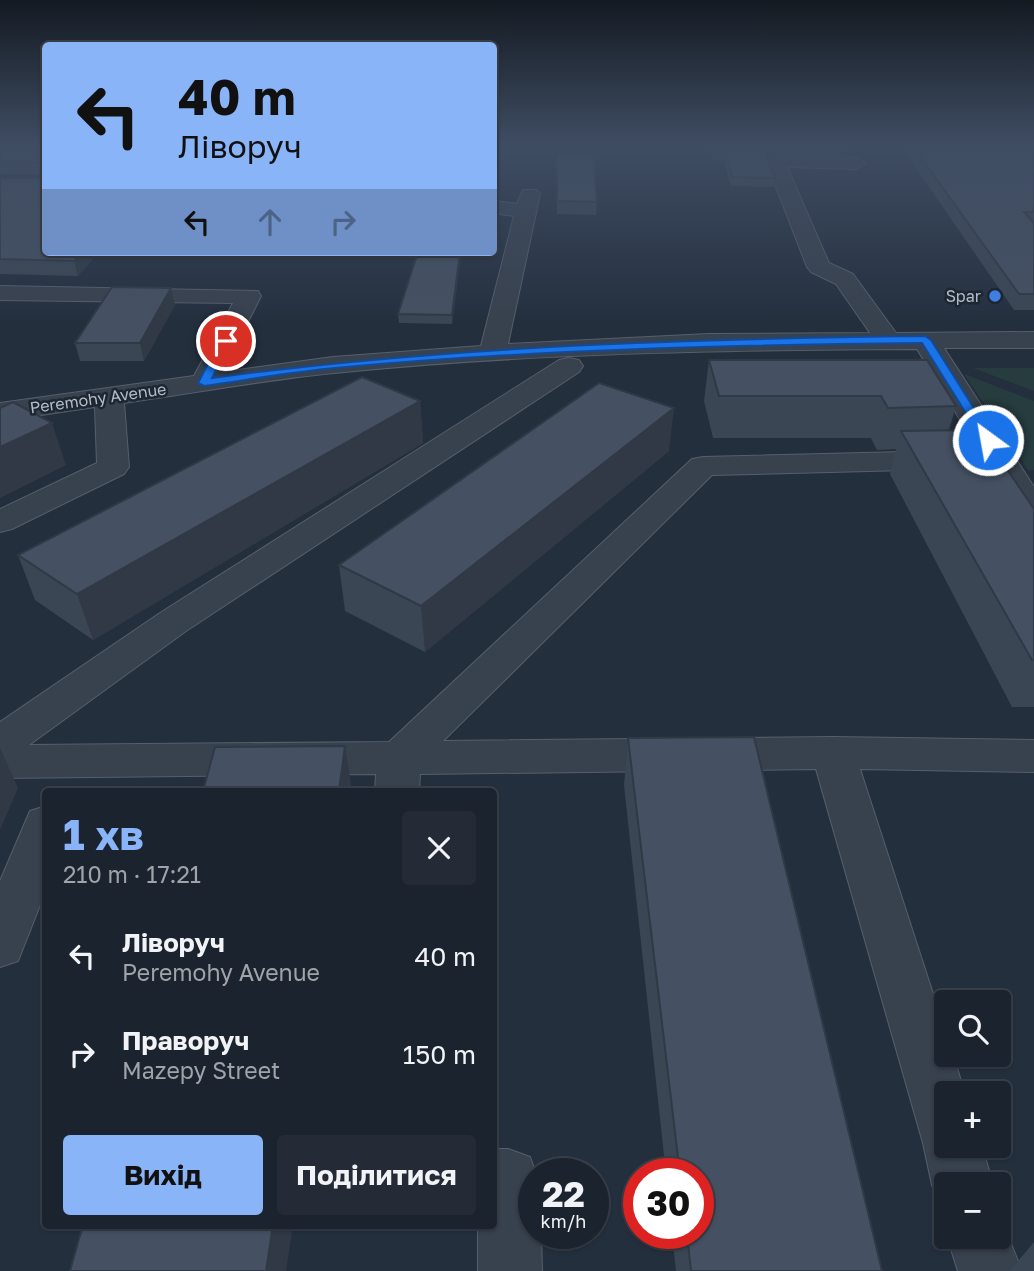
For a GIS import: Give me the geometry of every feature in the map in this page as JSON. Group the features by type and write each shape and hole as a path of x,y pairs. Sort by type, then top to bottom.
{"street":[{"path":"493,353 527,204"},
{"path":"793,204 819,267 845,279 887,340"},
{"path":"0,293 249,296 204,383"},
{"path":"925,340 1034,513"},
{"name":"Peremohy Avenue","path":"0,412 333,365 493,353 709,342 1034,340"},
{"path":"0,744 173,622 569,366"},
{"path":"0,522 113,467 109,395"},
{"path":"398,775 703,466 1000,459"},
{"path":"833,753 934,1086"},
{"path":"0,762 64,776 398,775 833,753 1034,755"},
{"path":"0,945 42,835"},
{"path":"497,1180 508,1179 510,1271"},
{"path":"983,1249 989,1271"}],"green space":[{"path":"973,368 1034,368 1034,391"},
{"path":"964,374 1034,401 1034,470 1028,470"}],"building":[{"path":"0,204 42,204 42,256 78,256 74,261 0,259"},
{"path":"955,204 1034,204 1034,212 1024,212 1034,223 1034,294 1019,294"},
{"path":"417,256 459,256 452,315 398,314"},
{"path":"112,287 171,288 140,343 75,343"},
{"path":"709,360 927,360 956,406 888,408 881,396 719,396"},
{"path":"362,377 420,401 77,594 18,555"},
{"path":"599,383 674,408 421,606 339,565"},
{"path":"13,402 52,423 0,447 0,408"},
{"path":"970,430 975,437 985,437 1034,509 1034,660 901,431"},
{"path":"754,737 882,1271 691,1271 689,1249 714,1249 714,1158 678,1158 628,738"},
{"path":"345,746 339,788 204,788 215,747"},
{"path":"82,1229 272,1229 266,1271 70,1271"}],"place":[{"name":"Spar","path":"995,296"}],"route":[{"path":"226,341 204,383 333,365 493,353 709,342 925,340 988,440"}]}
